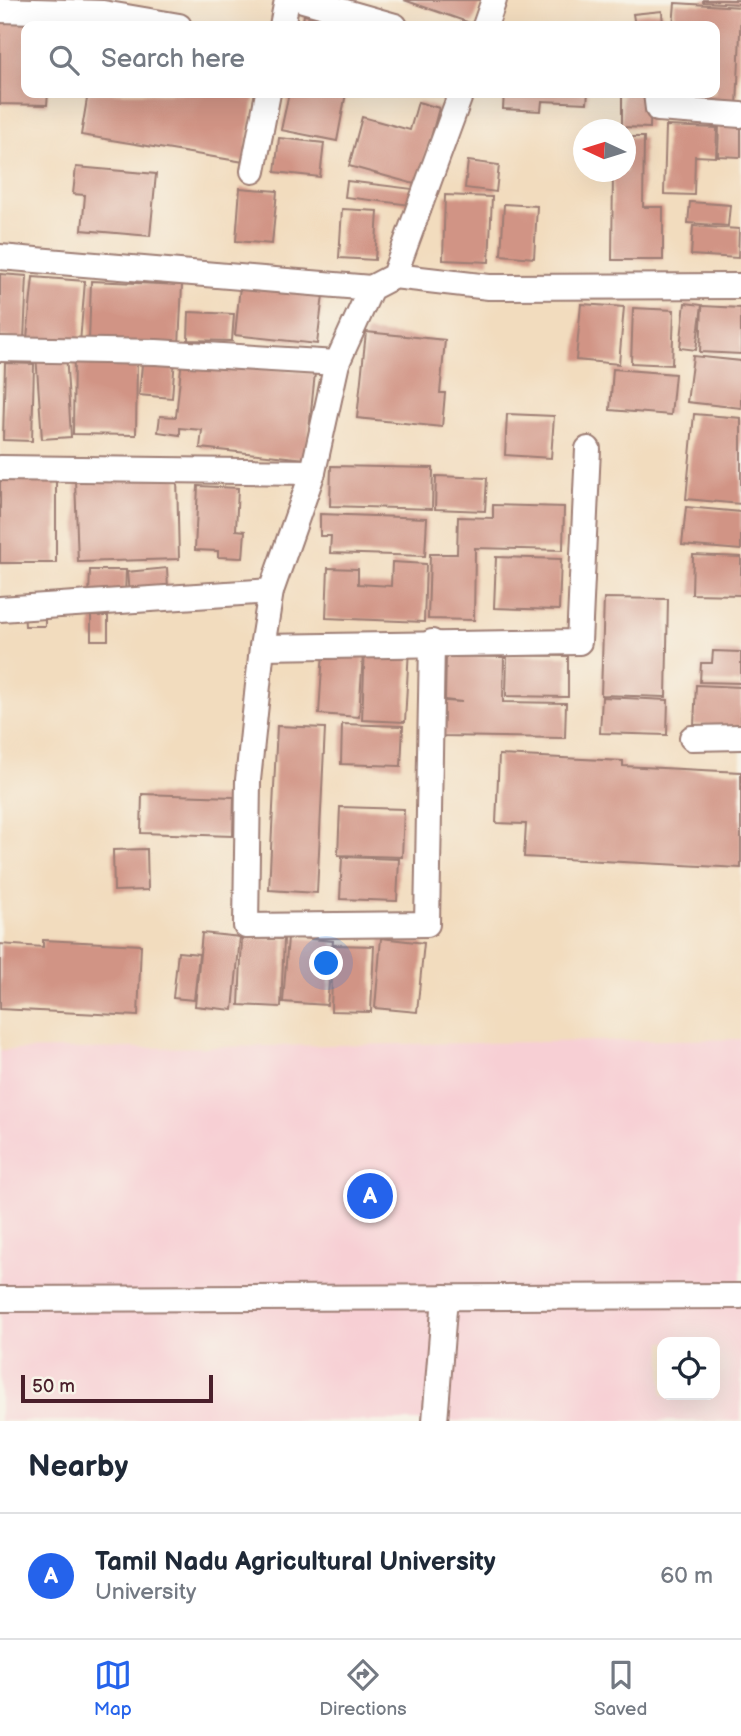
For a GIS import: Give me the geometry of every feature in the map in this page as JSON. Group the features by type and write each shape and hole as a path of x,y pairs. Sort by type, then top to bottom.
{"street":[{"path":"283,21 287,0"},
{"path":"303,0 377,21"},
{"path":"487,21 494,0"},
{"path":"0,10 103,13 150,21"},
{"path":"253,171 267,98"},
{"path":"394,276 459,98"},
{"path":"657,98 658,109 741,116"},
{"path":"0,257 371,288 394,276 489,287 741,286"},
{"path":"371,288 337,363 313,472 271,591 262,647 248,780 246,926 427,924 432,642"},
{"path":"0,349 156,352 337,363"},
{"path":"262,647 432,642 579,642 588,449"},
{"path":"0,468 313,472"},
{"path":"0,609 271,591"},
{"path":"692,738 741,737"},
{"path":"0,1299 741,1296"},
{"path":"435,1421 445,1297"}],"shaded area":[{"path":"741,1039 741,1421 0,1421 0,1050"}],"building":[{"path":"404,0 481,0 474,21 464,21"},
{"path":"741,0 741,4 703,2"},
{"path":"675,3 741,7 737,108 688,104 688,98 720,98 720,21 673,21"},
{"path":"662,11 663,21 634,21 633,14"},
{"path":"304,15 334,21 303,21"},
{"path":"0,22 21,22 21,98 48,98 47,105 0,104"},
{"path":"87,98 254,98 244,162 81,135"},
{"path":"288,98 345,98 337,141 281,130"},
{"path":"504,98 588,98 587,103 542,101 541,111 503,109"},
{"path":"622,98 651,98 650,128 636,128 636,119 622,119"},
{"path":"664,98 684,98 685,104 665,104"},
{"path":"418,102 439,108 418,185 349,166 362,117 410,130"},
{"path":"719,125 741,126 741,157 718,156"},
{"path":"666,126 717,128 716,157 695,156 694,195 664,194"},
{"path":"636,137 644,137 643,207 663,207 663,260 612,260 613,182 636,182"},
{"path":"279,138 324,143 320,177 275,172"},
{"path":"468,161 499,165 496,192 465,188"},
{"path":"76,167 156,174 150,236 82,230 85,195 73,194"},
{"path":"347,181 413,189 411,205 345,197"},
{"path":"240,188 277,191 272,244 236,241"},
{"path":"445,195 492,197 489,262 443,260"},
{"path":"690,202 730,205 728,226 688,223"},
{"path":"504,204 537,206 534,258 501,255"},
{"path":"342,209 378,211 375,260 339,258"},
{"path":"693,226 739,229 738,258 691,255"},
{"path":"0,274 27,276 24,339 0,337"},
{"path":"33,277 85,281 80,343 27,338"},
{"path":"91,281 182,285 179,345 89,341"},
{"path":"240,286 323,295 317,344 235,335"},
{"path":"685,303 702,305 696,350 680,348"},
{"path":"581,304 624,307 619,364 576,360"},
{"path":"702,306 741,308 741,354 700,352"},
{"path":"633,308 674,310 672,365 631,363"},
{"path":"189,312 234,314 232,341 188,340"},
{"path":"366,332 445,340 440,393 445,393 442,427 357,418"},
{"path":"66,352 71,437 42,439 36,354"},
{"path":"74,352 137,360 136,435 73,434"},
{"path":"143,355 175,358 172,398 139,395"},
{"path":"693,356 741,361 741,408 687,402"},
{"path":"182,358 315,373 306,459 200,448 202,430 180,428 180,435 158,432 160,416 176,417"},
{"path":"5,363 34,364 32,441 3,440"},
{"path":"613,369 675,374 671,415 610,410"},
{"path":"507,414 554,416 551,458 505,455"},
{"path":"694,414 741,418 741,504 686,499"},
{"path":"331,466 433,468 432,509 330,506"},
{"path":"177,476 179,559 78,562 75,479"},
{"path":"436,476 487,478 485,511 435,509"},
{"path":"0,478 56,478 56,563 0,563"},
{"path":"198,486 238,488 236,530 245,531 243,558 218,557 218,551 195,550"},
{"path":"493,505 564,507 563,550 475,548 474,620 428,619 430,554 457,554 458,517 493,518"},
{"path":"686,507 741,512 741,550 682,545"},
{"path":"320,514 427,518 425,556 330,553 331,536 320,536"},
{"path":"693,555 741,557 741,595 692,594"},
{"path":"496,557 561,559 559,610 494,608"},
{"path":"392,562 426,564 424,622 326,618 328,568 358,569 358,584 391,586"},
{"path":"167,568 168,589 129,593 127,572"},
{"path":"90,570 126,570 125,596 89,596"},
{"path":"604,598 668,599 666,697 601,695"},
{"path":"24,611 45,611 45,626 25,626"},
{"path":"91,616 108,616 108,640 91,640"},
{"path":"365,646 409,648 405,722 362,720"},
{"path":"713,651 741,652 741,683 700,682 701,663 712,663"},
{"path":"323,652 363,654 359,717 319,714"},
{"path":"507,655 568,656 568,697 506,696"},
{"path":"446,656 504,657 503,702 566,703 565,738 443,736 444,701 462,702 445,700"},
{"path":"696,685 741,687 741,727 694,725"},
{"path":"602,697 668,700 667,735 600,733"},
{"path":"342,724 403,726 401,766 341,764"},
{"path":"277,726 325,728 317,893 269,890"},
{"path":"499,755 623,761 623,766 741,772 741,868 524,857 526,824 496,823"},
{"path":"142,794 234,797 233,836 141,833"},
{"path":"340,807 404,809 402,857 338,855"},
{"path":"147,849 148,890 114,891 113,850"},
{"path":"342,857 399,859 397,901 340,899"},
{"path":"202,933 240,937 233,1010 195,1006"},
{"path":"288,937 333,941 327,1005 283,1002"},
{"path":"242,938 284,939 281,1007 239,1005"},
{"path":"381,938 424,943 417,1012 375,1008"},
{"path":"43,940 141,945 138,1016 0,1009 0,944 43,947"},
{"path":"333,945 374,946 371,1012 331,1011"},
{"path":"178,952 199,954 194,1000 173,998"}],"place":[{"name":"Tamil Nadu Agricultural University","path":"370,1196"}]}
